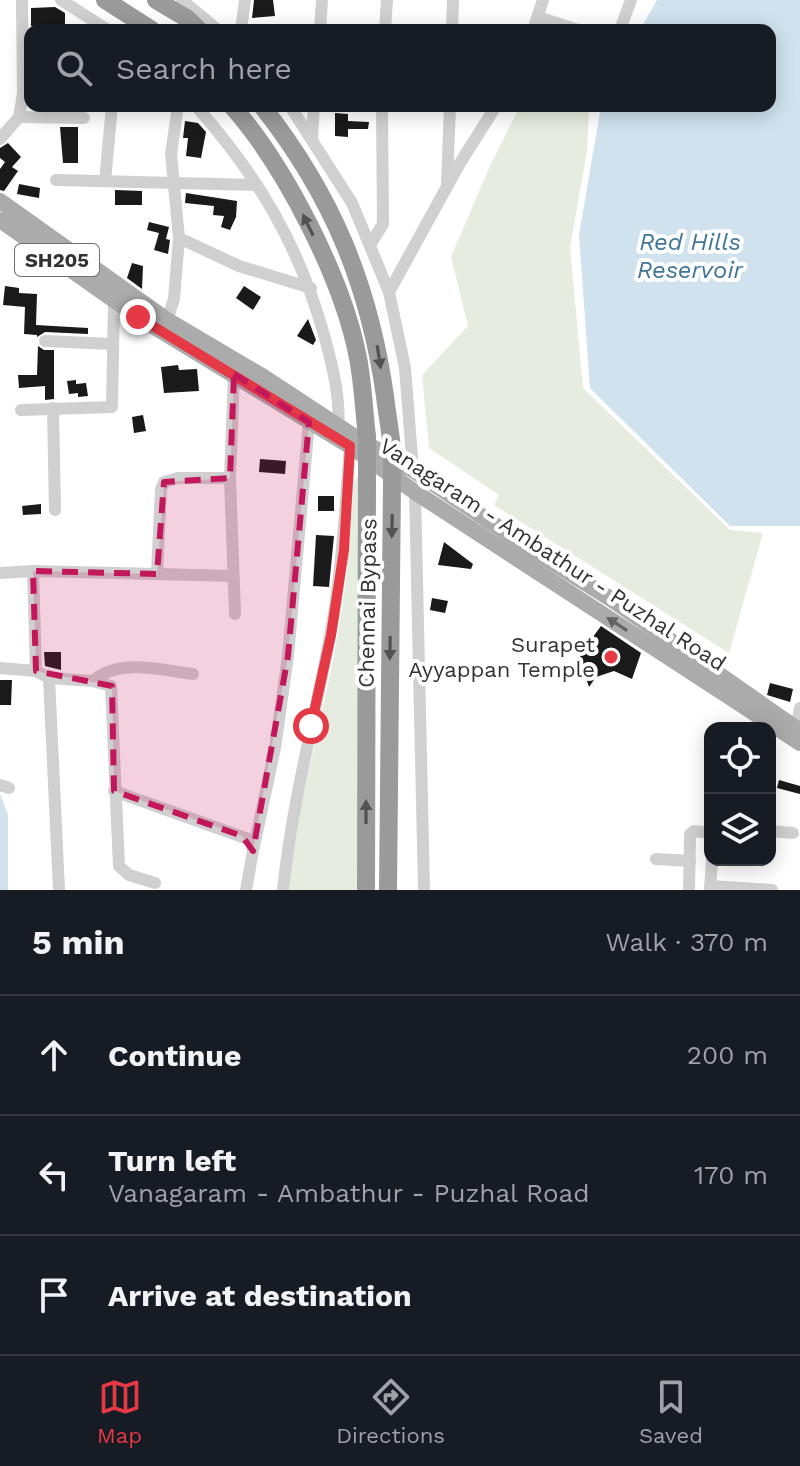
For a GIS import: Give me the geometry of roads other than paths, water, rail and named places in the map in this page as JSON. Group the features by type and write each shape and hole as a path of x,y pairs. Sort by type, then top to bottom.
{"highway":[{"path":"105,0 143,24"},
{"path":"156,0 193,24"},
{"name":"Chennai Bypass","path":"238,112 254,130 288,184 341,296 358,357 367,437 366,890"},
{"name":"Chennai Bypass","path":"266,112 309,171 339,228 373,324 392,446 388,890"}],"main road":[{"path":"0,201 167,320 262,376 342,437 413,470 649,636"},
{"name":"Vanagaram - Ambathur - Puzhal Road","path":"0,220 114,300 309,422 342,437 415,492 649,636 799,735"}],"street":[{"path":"0,139 19,117 23,94 22,0"},
{"path":"61,0 99,24"},
{"path":"182,0 211,24"},
{"path":"242,24 245,0"},
{"path":"320,24 322,0"},
{"path":"385,24 387,0"},
{"path":"452,24 453,0"},
{"path":"536,24 543,0"},
{"path":"622,24 631,0"},
{"path":"105,181 111,112"},
{"path":"167,320 174,299 179,238 171,154 177,112"},
{"path":"201,112 231,145 282,222 311,288 335,373 342,437 344,550 331,635 288,839 283,890"},
{"path":"294,112 352,203 389,292 405,368 413,470"},
{"path":"312,138 314,112"},
{"path":"370,245 383,224 382,112"},
{"path":"447,186 450,112"},
{"path":"389,292 447,186 492,112"},
{"path":"19,117 84,118"},
{"path":"56,180 257,185"},
{"path":"179,238 239,266 311,288"},
{"path":"21,410 112,407 114,300"},
{"path":"45,341 113,344"},
{"path":"234,374 230,478 235,614"},
{"path":"53,408 55,510"},
{"path":"246,890 275,748 288,656 309,422"},
{"path":"157,574 161,489 164,482 178,478 230,478"},
{"path":"415,492 424,890"},
{"path":"0,573 33,571 233,576"},
{"path":"33,571 36,671"},
{"path":"0,668 36,671 49,678 93,681 111,686 119,866 129,875 155,883"},
{"path":"93,681 112,668 193,674"},
{"path":"49,678 59,890"},
{"path":"799,735 800,708"},
{"path":"114,791 242,836 251,840 253,851"},
{"path":"689,890 690,834 694,831 704,832"},
{"path":"776,832 793,833"},
{"path":"656,859 690,861"},
{"path":"712,866 710,888 772,890"}],"water":[{"name":"Red Hills Reservoir","path":"657,0 800,0 800,526 730,526 590,388 579,235 600,112 776,112 776,24 643,24"},
{"path":"0,794 8,815 8,890 0,890"}],"place":[{"name":"Surapet Ayyappan Temple","path":"611,657"}]}
